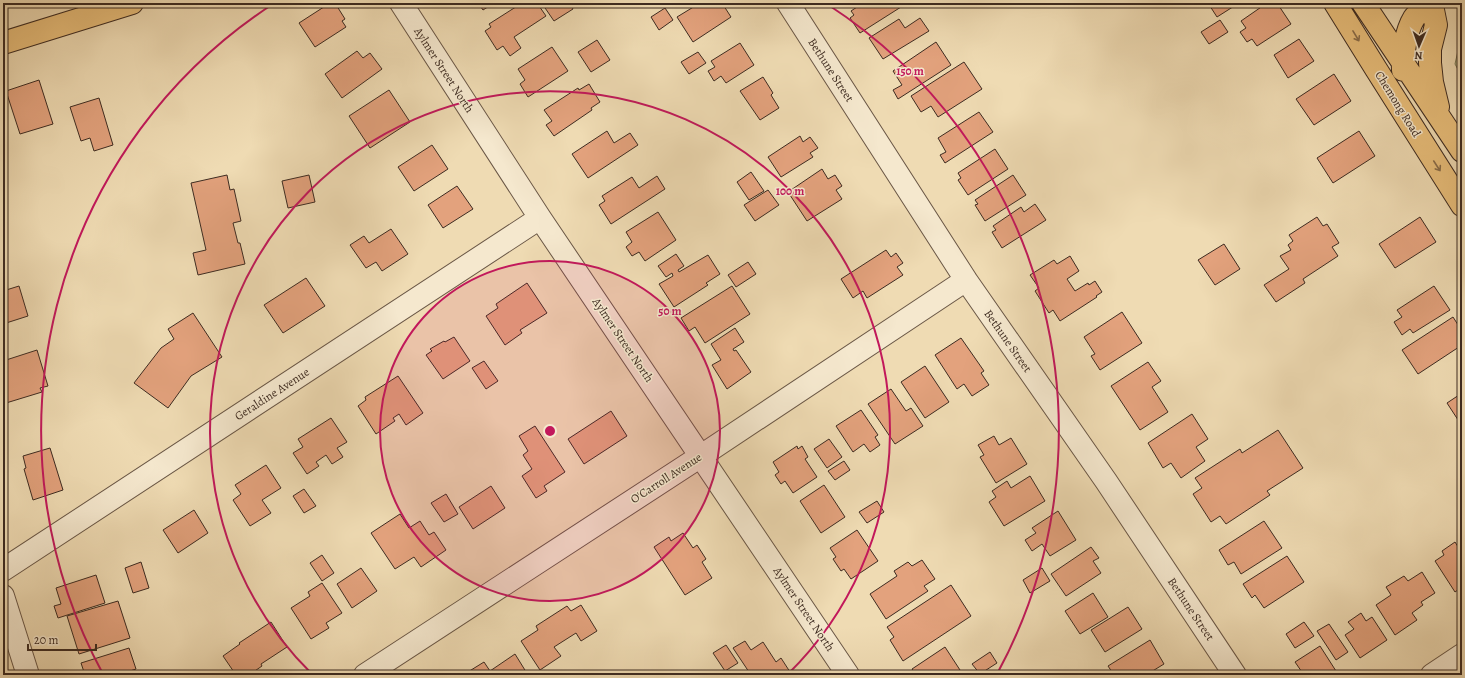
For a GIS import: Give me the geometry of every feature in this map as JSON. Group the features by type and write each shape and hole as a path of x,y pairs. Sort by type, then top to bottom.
{"main road":[{"path":"3,44 132,3"},
{"name":"Chemong Road","path":"1335,3 1462,205"},
{"path":"1363,3 1462,151"},
{"path":"1416,134 1407,100 1402,62 1405,42 1414,17 1432,4 1436,25 1430,49 1430,64 1432,82 1440,118"}],"street":[{"name":"Aylmer Street North","path":"401,3 540,218 848,675"},
{"name":"Bethune Street","path":"788,3 966,280 1106,481 1235,675"},
{"name":"Geraldine Avenue","path":"3,570 540,218"},
{"name":"O'Carroll Avenue","path":"365,675 701,456 966,280"},
{"path":"3,596 28,675"},
{"path":"1432,675 1462,655"}],"green space":[{"path":"1462,33 1462,77 1455,64"}],"building":[{"path":"330,3 335,3 345,19 342,21 346,27 315,47 299,23"},
{"path":"478,3 494,3 483,10"},
{"path":"522,3 537,3 546,16 514,37 521,48 510,56 503,46 497,50 485,31 491,27 489,24"},
{"path":"546,3 570,3 573,9 554,21 543,5"},
{"path":"700,3 722,3 731,17 693,42 677,17"},
{"path":"863,3 898,3 901,7 860,33 850,18 854,15 851,11"},
{"path":"1208,3 1239,3 1217,17"},
{"path":"1267,3 1277,3 1291,24 1257,46 1252,39 1247,42 1240,32 1246,28 1241,21"},
{"path":"665,8 673,20 659,30 651,17"},
{"path":"920,18 929,31 883,59 869,38 899,19 905,28"},
{"path":"1220,20 1228,32 1209,44 1201,32"},
{"path":"1299,39 1314,61 1288,78 1274,55"},
{"path":"597,40 610,60 591,72 578,52"},
{"path":"936,42 951,65 898,99 893,90 902,85 893,71"},
{"path":"740,43 754,65 726,83 721,76 714,81 708,71 715,67 711,61"},
{"path":"552,47 568,71 528,97 520,84 525,80 518,69"},
{"path":"357,51 363,58 370,53 382,69 342,98 325,74"},
{"path":"698,52 706,63 689,74 681,62"},
{"path":"964,62 982,89 938,117 931,106 921,112 911,96"},
{"path":"1334,74 1351,101 1314,125 1296,99"},
{"path":"763,77 773,93 771,95 779,108 760,120 740,91"},
{"path":"39,80 53,124 20,134 6,91"},
{"path":"589,84 600,102 591,108 592,110 554,136 546,125 552,121 544,110 578,88 579,90"},
{"path":"389,90 410,122 370,148 349,116"},
{"path":"99,98 113,145 94,151 90,138 81,141 70,107"},
{"path":"979,112 993,132 945,163 940,155 946,152 938,138"},
{"path":"607,131 614,143 630,133 638,145 588,178 572,154"},
{"path":"1359,131 1375,156 1333,183 1317,158"},
{"path":"800,136 803,142 810,137 818,148 810,153 813,157 781,177 768,157"},
{"path":"432,145 448,169 414,191 398,167"},
{"path":"995,149 1008,169 968,195 958,180 961,178 958,173"},
{"path":"822,169 828,179 835,175 842,186 836,190 842,199 807,221 788,192"},
{"path":"751,172 764,191 749,200 737,182"},
{"path":"227,175 230,190 234,189 241,221 233,223 245,264 198,275 193,253 206,250 191,183"},
{"path":"309,175 315,202 288,208 282,181"},
{"path":"1013,175 1026,195 985,221 975,205 978,204 975,200"},
{"path":"657,176 665,189 611,224 599,205 605,201 602,196 632,177 639,188"},
{"path":"457,186 473,209 443,228 428,205"},
{"path":"768,190 779,205 755,221 744,205"},
{"path":"1035,204 1046,220 1002,248 992,232 996,230 993,226 1021,207 1024,212"},
{"path":"658,212 676,240 645,261 639,252 632,256 626,247 632,242 626,232"},
{"path":"1317,217 1323,226 1327,224 1339,243 1332,247 1338,256 1303,279 1305,283 1276,302 1264,285 1289,269 1280,256 1291,250 1288,245 1293,241 1289,235"},
{"path":"1420,217 1436,242 1395,268 1379,244"},
{"path":"391,229 408,254 382,271 376,262 366,268 350,245 364,236 369,243"},
{"path":"1224,244 1240,269 1215,285 1198,260"},
{"path":"886,250 891,257 896,253 903,263 897,267 903,275 867,298 863,291 853,298 841,279"},
{"path":"676,254 684,266 678,270 679,272 708,255 720,274 706,283 708,285 674,307 659,284 673,276 672,273 666,277 658,266"},
{"path":"1070,256 1079,271 1067,279 1075,291 1088,283 1089,285 1095,281 1102,292 1096,296 1097,297 1060,321 1053,310 1049,313 1035,291 1039,288 1030,275 1054,260 1057,264"},
{"path":"748,262 756,274 736,287 728,275"},
{"path":"306,278 325,306 283,333 264,305"},
{"path":"527,283 547,313 520,330 522,333 505,345 486,316 498,308 496,304"},
{"path":"19,286 28,316 3,324 3,291"},
{"path":"732,286 750,314 705,343 695,327 689,331 681,318"},
{"path":"1434,286 1450,310 1413,333 1410,329 1402,335 1394,322 1402,317 1397,310"},
{"path":"1122,312 1142,343 1100,370 1091,356 1095,354 1084,337"},
{"path":"193,313 222,357 191,376 168,408 134,383 161,348 174,339 168,329"},
{"path":"1453,317 1462,331 1462,345 1418,374 1402,350"},
{"path":"735,328 744,342 733,349 734,351 736,350 751,372 727,389 712,365 721,360 711,344"},
{"path":"454,337 470,361 443,379 426,355 432,351 430,349"},
{"path":"961,338 984,371 981,373 989,385 972,396 964,384 957,389 935,355"},
{"path":"37,350 48,386 40,388 42,392 6,403 3,392 3,361"},
{"path":"484,361 498,381 486,389 472,368"},
{"path":"1148,362 1161,381 1152,387 1168,412 1140,430 1111,386"},
{"path":"925,366 949,402 925,418 901,382"},
{"path":"398,376 423,413 406,425 399,414 393,418 395,421 376,434 358,406 366,400 365,397"},
{"path":"891,389 906,411 911,408 923,426 895,444 868,404"},
{"path":"1462,393 1462,426 1447,403"},
{"path":"861,410 878,435 875,437 880,445 870,452 864,444 853,452 836,426"},
{"path":"611,411 627,436 584,464 568,439"},
{"path":"1192,414 1208,439 1196,447 1205,461 1181,478 1171,463 1163,468 1148,443"},
{"path":"331,418 347,442 337,448 343,457 332,464 326,455 316,462 319,466 307,474 293,453 303,447 298,439"},
{"path":"535,426 565,472 544,486 547,491 536,498 522,476 532,469 523,455 528,451 519,436"},
{"path":"1278,430 1303,468 1267,491 1270,495 1226,524 1220,516 1211,522 1193,494 1202,488 1195,478 1240,449 1242,453"},
{"path":"994,436 999,445 1011,438 1027,464 996,483 980,457 984,455 978,445"},
{"path":"829,439 842,457 827,468 814,449"},
{"path":"797,446 798,449 802,446 808,457 805,459 817,477 793,493 785,481 781,484 775,475 779,472 773,462"},
{"path":"50,448 63,490 33,500 24,469 26,468 23,456"},
{"path":"844,461 850,470 835,480 828,471"},
{"path":"266,465 281,488 262,500 271,513 250,526 233,500 241,494 235,485"},
{"path":"1030,476 1045,501 1004,526 989,502 996,497 992,491 1007,481 1011,488"},
{"path":"824,485 845,517 821,533 800,501"},
{"path":"491,486 505,508 473,529 459,507"},
{"path":"304,489 316,506 304,513 293,496"},
{"path":"446,494 458,514 444,522 431,503"},
{"path":"877,501 884,512 867,523 859,512"},
{"path":"194,510 208,533 178,553 163,530"},
{"path":"1058,511 1076,540 1050,556 1042,544 1032,551 1025,540 1036,533 1032,528"},
{"path":"400,514 409,528 420,521 429,535 434,532 446,550 421,567 414,557 395,569 371,533"},
{"path":"1264,521 1282,548 1241,574 1234,562 1228,565 1219,550"},
{"path":"857,530 878,561 851,579 844,569 841,571 833,559 836,557 830,548"},
{"path":"683,533 693,548 697,545 706,559 702,562 712,578 685,595 654,547 669,537 671,541"},
{"path":"1455,542 1462,553 1462,587 1455,592 1435,561 1444,555 1442,551"},
{"path":"1091,547 1099,558 1093,561 1101,573 1066,596 1051,574"},
{"path":"322,555 334,573 322,581 310,563"},
{"path":"1287,556 1304,582 1264,608 1255,595 1252,598 1243,584"},
{"path":"922,560 935,579 924,586 928,591 886,619 870,594 897,576 894,571 908,562 912,566"},
{"path":"141,562 149,588 133,593 125,568"},
{"path":"361,568 377,591 352,608 337,584"},
{"path":"1042,568 1050,581 1030,593 1023,580"},
{"path":"1422,572 1435,593 1421,602 1423,605 1412,613 1417,620 1395,635 1376,605 1391,595 1386,587 1404,576 1408,581"},
{"path":"96,575 105,603 58,618 54,606 61,604 56,588"},
{"path":"322,583 342,613 326,623 329,628 311,639 291,608 310,596 308,592"},
{"path":"951,585 971,616 903,661 890,640 894,637 887,627"},
{"path":"1093,593 1108,617 1080,634 1065,611"},
{"path":"118,601 130,638 79,654 67,616"},
{"path":"581,605 597,631 581,641 576,633 554,647 561,656 540,670 521,641 538,630 536,626 567,606 571,611"},
{"path":"1128,607 1142,629 1105,652 1091,630"},
{"path":"1361,613 1366,621 1372,617 1387,640 1360,658 1345,635 1354,629 1348,622"},
{"path":"271,622 287,647 261,664 262,666 249,675 236,675 223,656 240,644 239,643"},
{"path":"1304,622 1314,636 1295,648 1286,634"},
{"path":"1329,624 1348,652 1336,660 1317,631"},
{"path":"1150,640 1164,664 1146,675 1114,675 1108,666"},
{"path":"745,641 751,650 763,642 776,662 781,658 792,675 751,675 733,648"},
{"path":"726,645 738,663 725,671 713,653"},
{"path":"1320,646 1336,671 1330,675 1304,675 1295,662"},
{"path":"945,647 960,670 953,675 916,675 912,669"},
{"path":"129,648 136,669 118,675 85,675 81,663"},
{"path":"990,652 997,663 980,674 972,664"},
{"path":"515,654 528,675 463,675 484,662 490,671"}]}
